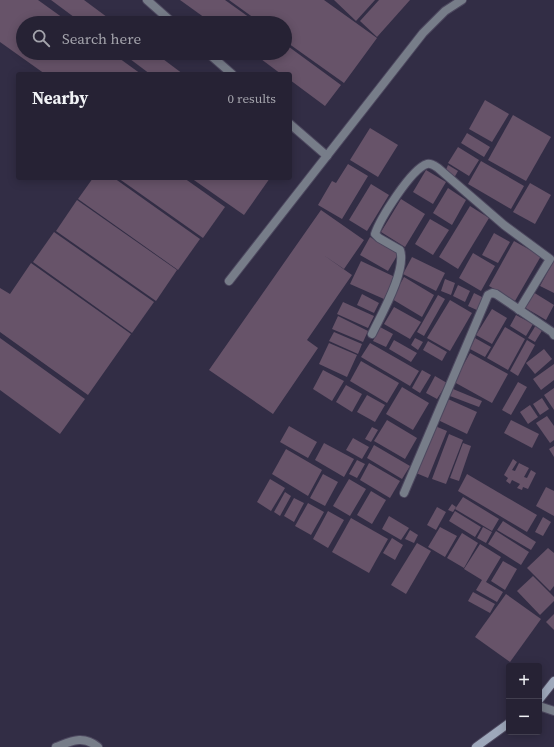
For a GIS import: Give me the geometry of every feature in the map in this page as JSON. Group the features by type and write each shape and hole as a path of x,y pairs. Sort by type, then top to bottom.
{"main road":[{"path":"540,699 554,681"},
{"path":"476,747 506,725"}],"street":[{"path":"147,0 165,16"},
{"path":"229,281 423,34 445,11 462,0"},
{"path":"216,60 230,72"},
{"path":"292,126 327,156"},
{"path":"372,334 396,284 402,258 400,250 378,238 375,234 400,192 414,174 427,164 432,164 438,168 504,225 550,259 519,310"},
{"path":"404,493 488,295 492,293 496,294 554,335"},
{"path":"542,707 554,711"},
{"path":"56,747 80,739 91,742 98,747"}],"building":[{"path":"0,0 38,0 60,16 16,16 16,53 0,42"},
{"path":"51,0 84,0 106,16 73,16"},
{"path":"180,0 225,0 247,16 202,16"},
{"path":"229,0 324,0 377,38 344,83 292,46 292,16 251,16"},
{"path":"334,0 375,0 356,21"},
{"path":"379,0 410,0 377,37 360,21"},
{"path":"292,49 341,85 325,106 292,81 292,72 278,72 262,60 292,60"},
{"path":"25,60 122,60 138,72 42,72"},
{"path":"131,60 164,60 180,72 147,72"},
{"path":"485,100 509,114 492,142 469,129"},
{"path":"513,115 551,137 526,181 488,160"},
{"path":"370,128 398,145 378,177 350,160"},
{"path":"467,133 490,147 484,157 461,143"},
{"path":"458,147 479,160 469,176 448,163"},
{"path":"481,161 524,186 511,209 468,184"},
{"path":"348,164 368,176 342,219 318,205 332,181 336,183"},
{"path":"448,165 458,171 454,178 445,172"},
{"path":"426,170 446,182 433,204 413,192"},
{"path":"92,180 117,180 200,239 178,270 78,199"},
{"path":"121,180 187,180 225,207 203,238"},
{"path":"194,180 269,180 244,215"},
{"path":"530,183 551,195 535,224 513,212"},
{"path":"371,184 389,195 367,231 349,220"},
{"path":"448,188 466,200 452,225 433,213"},
{"path":"401,199 425,214 405,247 381,232"},
{"path":"77,200 177,270 156,301 56,231"},
{"path":"470,206 489,218 458,269 439,257"},
{"path":"321,210 364,240 344,269 322,254 352,275 307,340 318,348 273,414 209,370"},
{"path":"430,219 449,230 433,255 415,244"},
{"path":"54,232 154,302 132,333 33,262"},
{"path":"494,233 510,242 498,263 482,255"},
{"path":"370,237 398,254 388,271 360,255"},
{"path":"514,241 541,256 515,301 489,286"},
{"path":"473,253 495,266 481,291 459,278"},
{"path":"412,257 445,273 436,291 403,274"},
{"path":"554,260 554,293 540,286"},
{"path":"361,261 395,277 384,299 350,284"},
{"path":"31,263 131,334 88,395 0,332 0,288 10,294"},
{"path":"404,277 434,295 422,317 392,299"},
{"path":"445,279 455,283 451,295 441,291"},
{"path":"458,285 470,291 465,302 453,296"},
{"path":"533,292 554,305 546,320 524,307"},
{"path":"474,293 484,298 479,311 468,306"},
{"path":"362,294 379,303 374,313 357,305"},
{"path":"438,295 445,299 424,336 417,332"},
{"path":"450,300 472,313 450,351 427,338"},
{"path":"343,302 374,316 368,328 337,314"},
{"path":"394,307 421,322 410,339 384,324"},
{"path":"492,309 507,318 492,344 476,335"},
{"path":"516,315 533,324 526,336 510,326"},
{"path":"338,316 368,331 363,342 332,329"},
{"path":"536,325 543,329 535,342 528,338"},
{"path":"380,327 393,334 386,347 373,341"},
{"path":"505,327 525,339 508,370 487,358"},
{"path":"334,332 362,344 358,354 329,341"},
{"path":"0,338 85,399 60,434 0,390"},
{"path":"415,338 423,342 418,350 411,345"},
{"path":"475,338 491,347 485,357 470,349"},
{"path":"394,340 417,353 411,362 389,349"},
{"path":"527,340 535,345 518,376 510,371"},
{"path":"428,341 447,352 442,361 423,350"},
{"path":"329,343 357,355 347,377 319,364"},
{"path":"370,343 419,371 410,386 361,357"},
{"path":"544,349 552,359 535,374 526,363"},
{"path":"470,353 508,374 492,403 454,382"},
{"path":"361,361 399,383 387,403 350,381"},
{"path":"554,364 554,380 541,390 533,379"},
{"path":"323,370 344,381 332,401 313,389"},
{"path":"422,370 431,375 420,393 412,388"},
{"path":"435,376 447,383 437,399 426,393"},
{"path":"518,382 527,387 511,415 502,410"},
{"path":"346,385 362,394 352,412 336,402"},
{"path":"402,387 429,403 413,430 386,414"},
{"path":"554,388 554,410 544,395"},
{"path":"453,389 482,401 479,407 450,396"},
{"path":"367,395 385,405 375,422 357,412"},
{"path":"542,398 549,409 540,415 533,404"},
{"path":"448,399 477,412 467,434 438,420"},
{"path":"530,405 538,417 528,424 520,412"},
{"path":"547,416 554,426 554,440 550,443 536,423"},
{"path":"387,420 417,438 405,459 374,441"},
{"path":"511,420 539,434 532,448 504,433"},
{"path":"289,426 317,442 308,458 280,442"},
{"path":"435,426 447,431 428,478 416,473"},
{"path":"372,427 378,430 371,442 365,439"},
{"path":"449,434 463,440 446,484 432,479"},
{"path":"353,438 369,447 362,459 346,450"},
{"path":"324,443 354,459 344,477 315,460"},
{"path":"463,443 471,446 459,481 450,478"},
{"path":"374,445 410,466 402,479 367,458"},
{"path":"554,446 554,457 549,449"},
{"path":"286,449 322,470 308,496 272,474"},
{"path":"513,459 517,462 512,470 515,471 519,463 529,468 524,477 527,478 531,470 536,473 528,489 523,487 522,490 517,488 520,484 512,480 510,484 506,481 508,478 504,475"},
{"path":"357,460 365,464 357,478 349,474"},
{"path":"369,463 400,481 390,498 360,480"},
{"path":"323,474 338,482 325,506 310,498"},
{"path":"467,474 537,515 527,532 458,491"},
{"path":"270,479 285,488 271,511 257,502"},
{"path":"349,479 366,489 350,516 333,506"},
{"path":"546,487 554,491 554,516 536,506"},
{"path":"371,491 386,500 372,524 357,515"},
{"path":"285,492 291,496 280,516 274,512"},
{"path":"463,497 499,519 492,531 455,509"},
{"path":"294,498 304,503 294,522 284,516"},
{"path":"308,503 324,512 311,535 295,526"},
{"path":"452,504 456,507 453,512 448,510"},
{"path":"437,507 446,512 436,530 427,525"},
{"path":"328,511 344,520 328,548 313,539"},
{"path":"455,511 481,527 475,537 449,521"},
{"path":"389,516 409,528 401,540 382,529"},
{"path":"543,517 551,522 543,536 535,532"},
{"path":"351,518 388,539 369,573 332,552"},
{"path":"503,521 536,542 531,550 497,530"},
{"path":"440,527 457,536 445,557 428,547"},
{"path":"483,527 492,532 486,543 477,538"},
{"path":"410,530 418,535 414,543 405,539"},
{"path":"496,531 529,552 521,565 488,544"},
{"path":"462,533 478,543 464,568 447,558"},
{"path":"392,538 403,545 395,560 383,553"},
{"path":"417,543 431,551 406,594 391,585"},
{"path":"480,544 501,557 486,582 503,592 497,602 476,590 482,580 464,569"},
{"path":"548,548 554,553 554,586 550,591 527,568"},
{"path":"503,561 517,569 505,590 491,581"},
{"path":"533,576 554,597 554,601 540,615 517,591"},
{"path":"473,592 495,604 490,613 468,601"},
{"path":"506,594 541,619 510,662 475,637"},
{"path":"554,614 554,630 546,622"}]}
